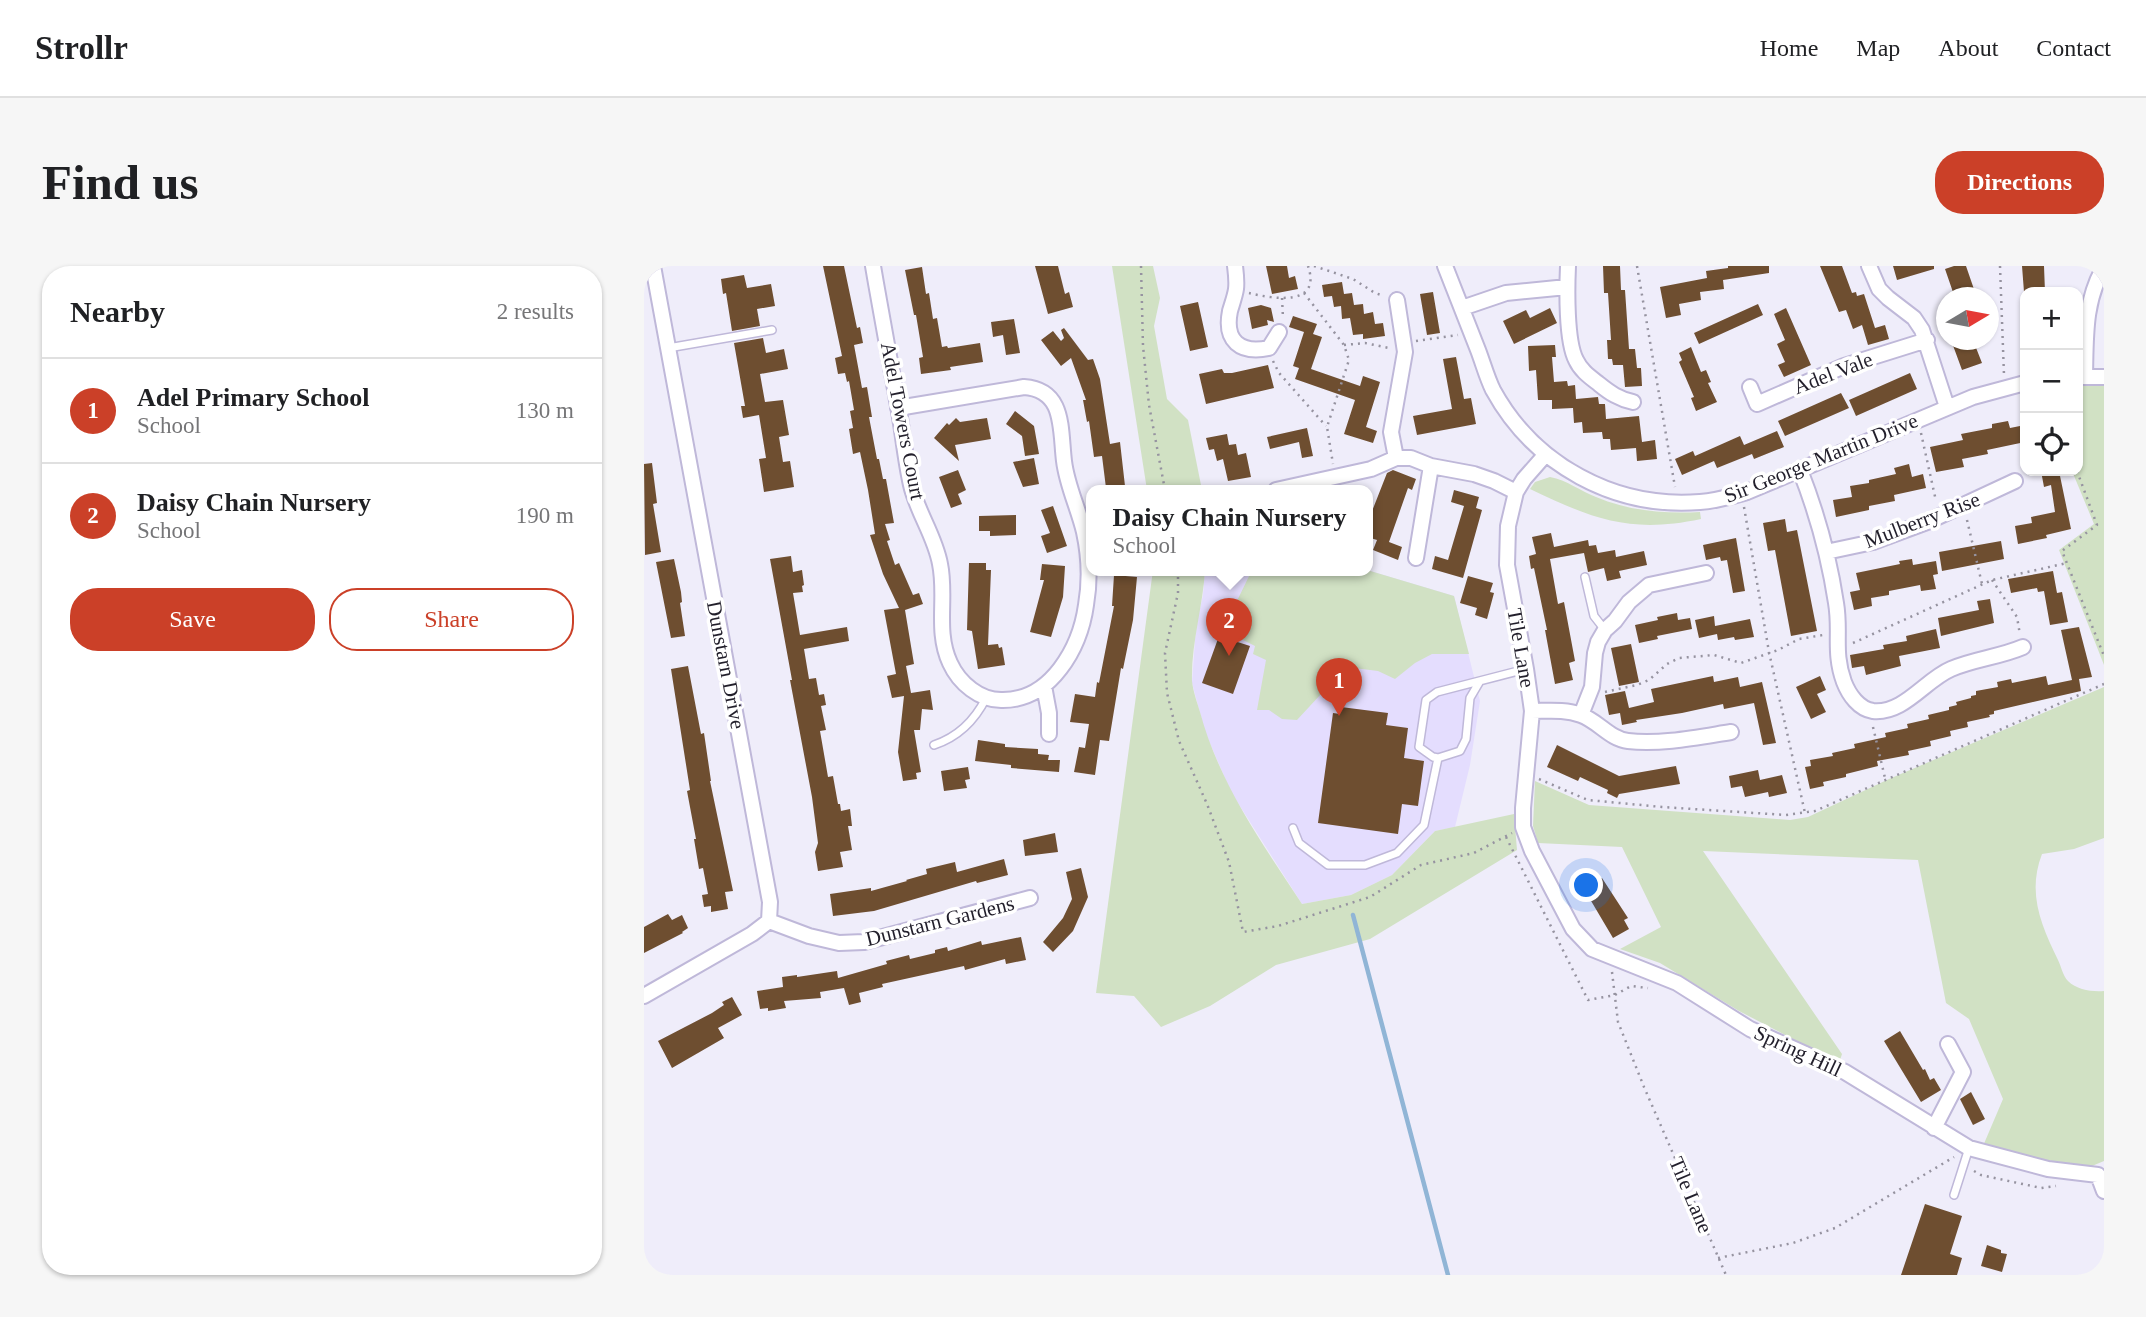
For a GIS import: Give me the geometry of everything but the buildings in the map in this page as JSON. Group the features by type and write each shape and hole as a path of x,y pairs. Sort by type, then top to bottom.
{"street":[{"name":"Dunstarn Drive","path":"653,266 651,296 667,349 770,902 769,921"},
{"name":"Adel Towers Court","path":"873,266 912,487 940,562 943,579 941,624 944,646 958,677 971,690 986,697"},
{"path":"1235,266 1236,289 1230,313 1231,337 1237,345 1245,348 1267,349 1279,331"},
{"name":"Sir George Martin Drive","path":"1445,266 1493,389 1518,427 1546,454 1576,476 1602,489 1656,502 1702,502 1741,493 1947,407 2020,384"},
{"path":"1568,266 1567,287 1575,360 1583,371 1614,396 1633,402"},
{"path":"1868,266 1879,289 1914,318 1927,340 1947,407"},
{"path":"2083,361 2086,317 2097,278 2104,267"},
{"path":"1462,308 1506,293 1567,287"},
{"path":"1396,458 1391,432 1405,347 1397,300"},
{"name":"Adel Vale","path":"1750,387 1757,404 1844,366 1927,340"},
{"path":"2083,376 2104,377"},
{"path":"898,408 1024,387 1043,391 1052,398 1057,408 1066,474 1084,533 1086,551"},
{"name":"Tile Lane","path":"1532,851 1523,827 1532,711 1507,565 1508,526 1516,492 1546,454"},
{"path":"1299,485 1371,469 1396,458 1411,458 1431,466 1474,474 1516,492"},
{"path":"1416,558 1431,466"},
{"path":"1800,470 1813,503 1826,552 1837,606 1837,650 1842,673 1853,699 1870,710 1887,710 1899,705 1952,668 2023,647"},
{"name":"Mulberry Rise","path":"1826,552 1872,542 1939,517 2015,481"},
{"path":"1581,715 1594,675 1594,653 1605,629 1615,621 1629,602 1649,585 1706,573"},
{"path":"986,697 1001,701 1018,699 1044,686 1063,666 1075,641 1086,607 1088,576"},
{"path":"1044,686 1049,713 1049,734"},
{"path":"1532,711 1559,710 1581,715 1613,736 1627,741 1682,739 1731,732"},
{"name":"Spring Hill","path":"1532,851 1573,929 1592,949 1677,983 1750,1029 1845,1072 1969,1148 2048,1169 2101,1173 2104,1191"},
{"name":"Dunstarn Gardens","path":"769,921 809,936 839,943 864,942 1030,898"},
{"path":"644,996 752,934 769,921"},
{"path":"1934,1128 1963,1072 1948,1045"}],"lane":[{"path":"667,349 772,330"},
{"path":"1585,577 1594,616 1605,629"},
{"path":"1480,681 1470,698 1466,739 1460,751 1438,758 1419,747 1426,699 1437,692 1526,669"},
{"path":"934,745 948,740 966,726 986,697"},
{"path":"1293,828 1300,843 1328,865 1365,865 1397,853 1424,825 1438,758"},
{"path":"1954,1195 1969,1148"}],"path":[{"path":"1141,266 1143,346 1149,405 1164,485"},
{"path":"1236,289 1268,298 1300,296 1309,290 1312,284 1308,266"},
{"path":"1314,266 1353,279 1375,293 1397,300"},
{"path":"1637,266 1678,503"},
{"path":"2000,266 2004,387"},
{"path":"1304,293 1344,345 1349,360 1327,428 1335,477"},
{"path":"1279,331 1284,317 1282,298"},
{"path":"1344,345 1365,343 1405,347 1471,333"},
{"path":"1267,349 1279,373 1327,428"},
{"path":"1918,419 1939,517"},
{"path":"2079,476 2097,525 2062,551 2104,656"},
{"path":"1741,493 1769,652 1805,813"},
{"path":"1963,507 1982,584"},
{"path":"1837,650 1992,580 2067,563"},
{"path":"1178,576 1178,593 1165,653 1167,693 1179,741 1229,862 1243,932 1278,926 1370,897 1421,865 1474,853 1523,827"},
{"path":"1992,580 2017,617 2023,647"},
{"path":"1589,696 1649,680 1667,664 1679,658 1714,655 1741,663 1778,650 1799,639 1837,633"},
{"path":"1526,774 1588,800 1786,815 1805,813 2104,684"},
{"path":"1870,710 1885,779"},
{"name":"Tile Lane","path":"1609,955 1618,1022 1726,1275"},
{"path":"1717,1258 1793,1243 1835,1228 1969,1148"}],"shaded area":[{"path":"1373,572 1454,596 1480,701 1470,765 1455,827 1435,831 1392,875 1351,895 1302,904 1231,792 1205,732 1192,683 1196,626 1205,576 1373,576"}],"green space":[{"path":"1112,266 1153,266 1160,298 1154,326 1167,399 1188,420 1201,485 1146,485"},
{"path":"2083,383 2104,383 2104,665 2059,550 2094,524 2074,476 2083,476"},
{"path":"1550,477 1621,506 1660,512 1700,512 1701,519 1653,525 1612,521 1593,516 1530,489 1535,482"},
{"path":"1373,572 1454,596 1469,654 1432,654 1395,679 1378,671 1346,667 1297,720 1282,719 1269,710 1257,710 1266,660 1253,654 1255,646 1233,635 1234,607 1249,576 1373,576"},
{"path":"1152,576 1204,576 1192,667 1195,696 1208,738 1230,788 1302,904 1351,895 1392,875 1435,831 1514,814 1517,850 1370,939 1276,965 1210,1006 1161,1027 1134,996 1096,993"},
{"path":"2104,687 2104,838 2074,849 2042,854 2036,882 2038,908 2046,934 2066,979 2080,988 2104,991 2104,1161 2092,1166 2008,1155 1983,1146 2003,1099 1969,1019 1946,1003 1918,860 1703,851 1842,1054 1839,1063 1739,1011 1660,963 1620,949 1661,927 1622,847 1538,843 1533,826 1535,781 1589,805 1790,820 1808,817 1889,779"}],"waterway":[{"path":"1353,915 1448,1275"}],"place":[{"name":"Daisy Chain Nursery","path":"1229,656"},
{"name":"Adel Primary School","path":"1339,716"}]}
